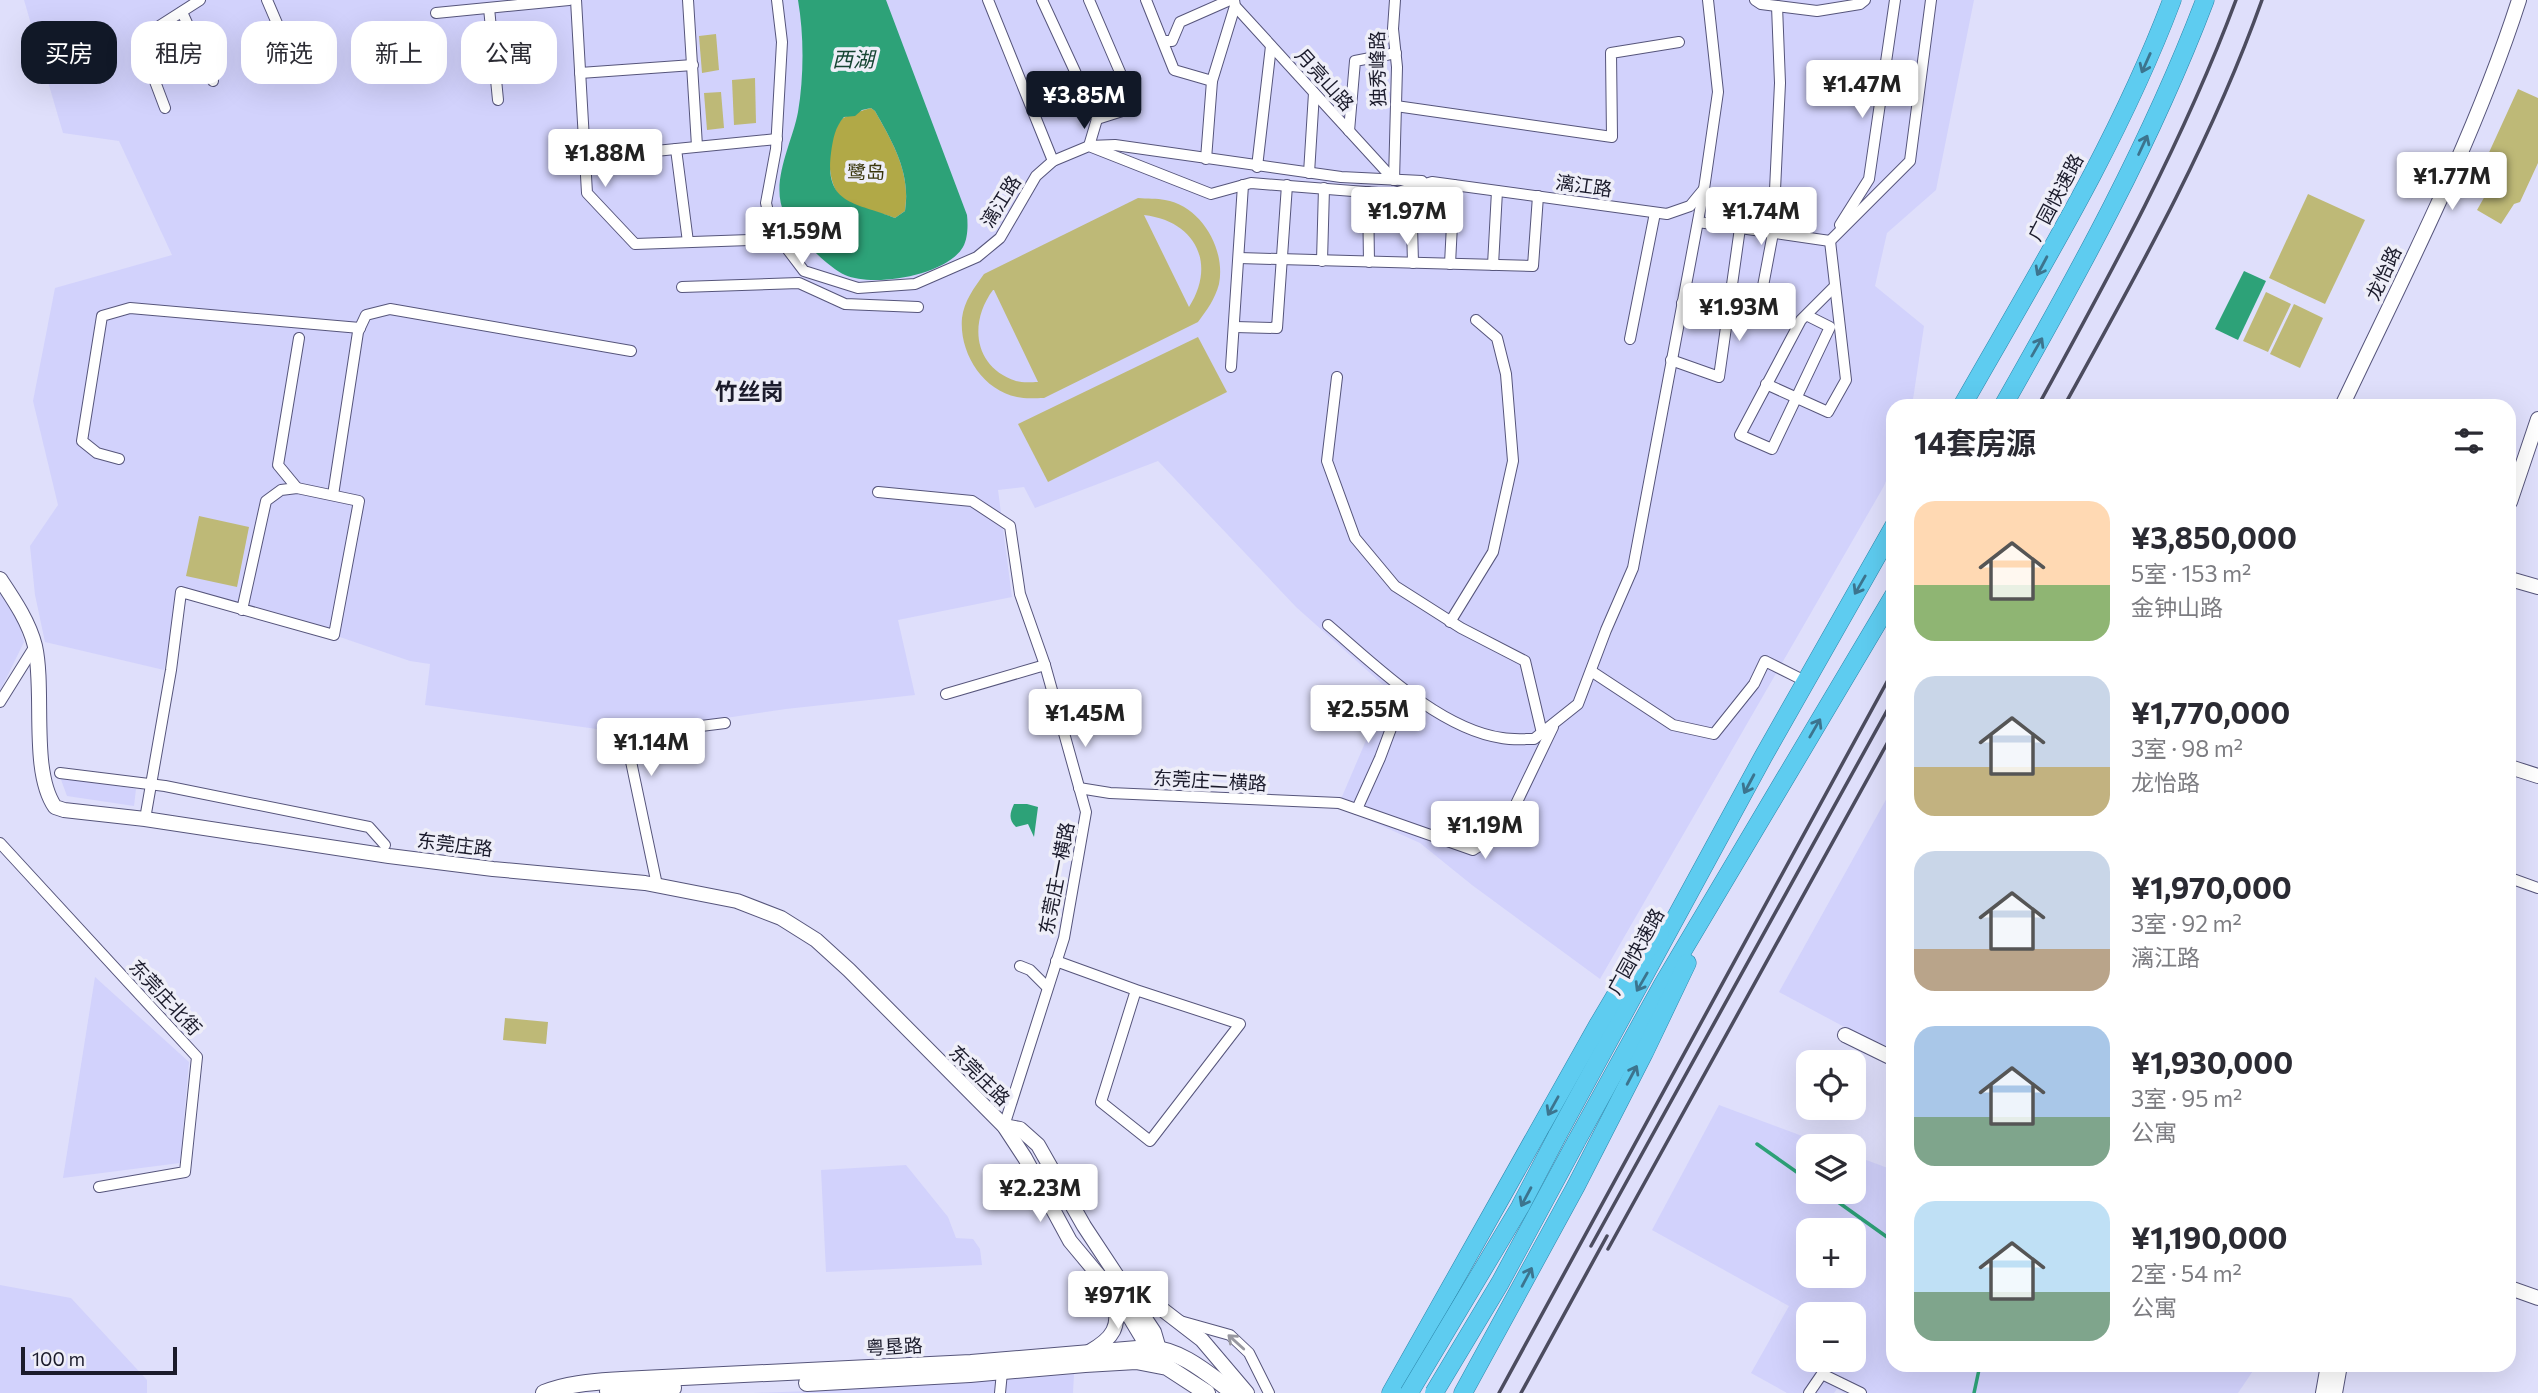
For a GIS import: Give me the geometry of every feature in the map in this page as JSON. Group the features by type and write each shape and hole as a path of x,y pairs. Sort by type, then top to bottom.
{"highway":[{"name":"广园快速路","path":"1966,399 2034,281 2104,149 2145,66 2172,0"},
{"path":"2007,399 2105,224 2159,111 2205,0"},
{"name":"广园快速路","path":"1409,1393 1510,1226 1805,681 1886,540"},
{"name":"广园快速路","path":"1434,1393 1500,1283 1632,1039 1886,608"},
{"path":"1391,1393 1624,981 1686,901"},
{"path":"1444,1393 1467,1386 1509,1310 1644,1053 1678,983 1706,914"},
{"path":"1457,1278 1456,1301 1468,1316 1490,1319 1509,1310"},
{"path":"1418,1347 1413,1363 1418,1385 1423,1390 1434,1393"}],"main road":[{"name":"粤垦路","path":"544,1393 555,1388 587,1382 971,1363 1088,1352 1178,1354 1234,1393"},
{"name":"粤垦路","path":"585,1393 1002,1372 1136,1361 1155,1354"},
{"name":"粤垦路","path":"1155,1354 1207,1393"}],"street":[{"path":"165,108 139,39 200,0"},
{"path":"267,0 276,21"},
{"path":"436,13 569,0"},
{"path":"576,0 587,193 635,244 778,239"},
{"path":"688,0 697,146"},
{"name":"漓江路","path":"777,0 782,42 777,139 766,204 772,229 804,271 858,288 915,284 977,257 1000,238 1036,176 1053,161 1088,146 1211,194 1251,183 1391,194 1432,182 1667,214 1690,206 1704,189"},
{"path":"988,0 1053,161"},
{"path":"1042,0 1097,119 1088,146 1115,145 1257,167 1432,182"},
{"path":"1089,0 1135,107 1097,119"},
{"path":"1146,0 1174,70 1212,81"},
{"name":"独秀峰路","path":"1394,180 1395,0"},
{"path":"1328,625 1405,691 1465,727 1477,731 1501,738 1534,739 1578,704 1633,568 1698,222 1717,92 1709,0"},
{"path":"1755,0 1761,4 1817,11 1860,4 1865,0"},
{"path":"1766,384 1828,412 1846,380 1830,241 1869,179 1895,0"},
{"path":"1830,241 1910,161 1931,0"},
{"name":"龙怡路","path":"2345,399 2466,139 2494,72 2519,0"},
{"path":"1163,41 1172,41 1180,22 1233,2"},
{"path":"1206,159 1212,81 1233,2"},
{"name":"月亮山路","path":"1233,2 1394,180"},
{"path":"1682,303 1757,318 1773,233 1780,83 1777,6"},
{"path":"489,8 498,100"},
{"path":"182,12 186,21"},
{"path":"1396,106 1612,137 1611,53 1679,42"},
{"path":"1257,167 1271,46"},
{"path":"1349,131 1354,61 1396,53"},
{"path":"580,74 692,65"},
{"path":"1310,173 1314,93"},
{"path":"585,158 777,139"},
{"path":"676,149 688,242"},
{"path":"1231,367 1244,185"},
{"path":"1235,327 1277,328 1287,185"},
{"path":"1450,264 1454,185"},
{"path":"1322,261 1324,188"},
{"path":"1411,188 1413,263"},
{"path":"1493,265 1497,191"},
{"path":"1368,192 1369,262"},
{"path":"1239,258 1533,266 1538,197"},
{"path":"1630,339 1655,213"},
{"path":"1698,222 1830,241"},
{"path":"1671,360 1719,377 1740,228"},
{"path":"682,287 799,283 845,304 918,307"},
{"path":"1806,315 1830,327 1772,449 1740,435 1806,315 1835,287"},
{"path":"119,460 96,453 82,441 102,316 130,308 360,328"},
{"path":"333,495 360,328 366,314 390,309 631,351"},
{"path":"1450,622 1493,552 1513,461 1506,373 1497,338 1476,320"},
{"path":"297,488 278,465 299,338"},
{"path":"1337,377 1326,461 1355,538 1395,586 1450,622 1525,661 1542,733"},
{"path":"2516,484 2538,419"},
{"path":"145,819 171,670 181,592 242,610 334,635 359,501 297,488 281,490 266,500 242,610"},
{"name":"东莞庄一横路","path":"878,492 972,501 1010,526 1020,594 1045,665 1086,812 1063,938 1004,1126"},
{"name":"东莞庄路","path":"0,579 26,621 35,646 44,778 49,798 55,807 389,856 657,885 755,906 781,918 816,940 849,970 1004,1126 1025,1158 1070,1241 1115,1294 1155,1354"},
{"path":"2516,581 2538,587"},
{"path":"0,702 35,646"},
{"path":"1591,671 1673,724 1714,733 1754,684 1765,662 1805,681"},
{"path":"946,694 1045,665"},
{"path":"1357,809 1405,691"},
{"name":"东莞庄二横路","path":"1079,788 1110,793 1339,803 1473,850 1503,831 1555,722"},
{"path":"657,885 629,752 645,733 725,723"},
{"path":"2516,770 2538,776"},
{"path":"60,773 150,784 369,827 385,845"},
{"name":"东莞庄北街","path":"0,843 197,1057 185,1172 99,1187"},
{"path":"2516,880 2538,888"},
{"path":"1056,961 1240,1024 1150,1141 1101,1102 1136,990"},
{"path":"1020,966 1030,970 1047,987"},
{"path":"1845,1035 1886,1055"},
{"name":"东莞庄路","path":"1004,1126 1020,1129 1038,1145 1084,1226 1154,1332 1155,1354"},
{"path":"1117,1275 1179,1321 1222,1361 1247,1393"},
{"path":"2516,1290 2538,1298"},
{"path":"1088,1352 1107,1340 1114,1331 1118,1316 1115,1294"},
{"path":"1179,1321 1230,1335 1249,1353 1269,1393"},
{"path":"1000,1393 1002,1372"},
{"path":"2323,1393 2327,1372"},
{"path":"2334,1393 2338,1372"},
{"path":"1809,1393 1822,1374 1861,1393"}],"shaded area":[{"path":"24,0 1974,0 1936,190 1887,233 1875,286 1924,326 1913,399 1886,399 1886,481 1600,979 1472,885 1420,843 1338,806 1388,689 1296,607 1158,461 1035,508 1024,487 998,490 1012,597 898,620 915,695 786,709 625,733 425,705 430,664 410,661 334,635 181,592 164,670 45,642 35,595 30,546 58,505 33,401 55,288 172,255 119,141 63,133 49,84 117,84 117,21 30,21"},
{"path":"716,34 719,70 702,73 699,36"},
{"path":"755,78 756,123 734,125 732,80"},
{"path":"2518,89 2538,98 2538,163 2520,202 2514,204 2501,224 2477,210 2490,187 2481,170"},
{"path":"721,92 724,128 707,130 704,93"},
{"path":"2308,194 2365,220 2325,304 2269,278"},
{"path":"1138,198 1165,200 1190,211 1208,231 1219,257 1220,271 1215,295 1198,322 1044,398 1023,398 1004,393 983,378 969,356 962,331 963,312 984,274","holes":["1144,215 1176,226 1188,235 1196,247 1201,260 1201,275 1189,307","994,290 1038,382 1019,382 1002,374 983,354 979,342 980,316"]},
{"path":"2266,292 2291,304 2268,352 2243,341"},
{"path":"2294,304 2323,318 2300,368 2270,354"},
{"path":"1198,337 1227,392 1048,482 1018,424"},
{"path":"199,516 249,527 237,587 186,576"},
{"path":"0,584 13,600 24,642 0,691"},
{"path":"60,777 136,789 134,806 67,796"},
{"path":"1886,800 1886,1049 1779,992"},
{"path":"95,977 189,1062 180,1163 63,1178"},
{"path":"505,1018 548,1022 546,1044 503,1040"},
{"path":"1719,1105 1797,1134 1796,1204 1866,1204 1866,1160 1886,1167 1886,1372 2252,1372 2238,1393 1844,1393 1837,1389 1834,1393 1787,1393 1751,1373 1789,1306 1652,1230"},
{"path":"906,1165 948,1217 956,1238 973,1239 980,1249 982,1265 826,1272 821,1170"},
{"path":"0,1285 71,1298 147,1380 147,1393 0,1393"},
{"path":"1074,1374 1073,1393 753,1393 835,1390"}],"green space":[{"name":"鹭岛","path":"871,108 888,135 903,171 905,211 895,218 846,201 835,189 832,180 831,146 837,126 842,119"}],"water":[{"name":"西湖","path":"798,0 886,0 967,215 966,240 963,247 955,257 942,265 926,272 891,279 858,279 845,275 812,249 785,215 779,190 780,177 798,112 801,84","holes":["871,108 875,111 903,171 905,211 895,218 846,199 838,193 830,170 836,129 844,117 855,116 862,110"]},
{"path":"2244,271 2266,281 2238,340 2215,329"},
{"path":"1014,804 1038,807 1034,837 1028,824 1016,827 1012,821"}],"waterway":[{"path":"1757,1144 1796,1172"},
{"path":"1841,1204 1886,1236"},
{"path":"1974,1393 1978,1372"}],"railway":[{"path":"2042,399 2119,257 2169,156 2236,0"},
{"path":"2068,399 2196,156 2220,105 2262,0"},
{"path":"1499,1393 1886,684"},
{"path":"1591,1246 1886,712"},
{"path":"1608,1249 1886,745"},
{"path":"1521,1393 1607,1236"}],"district":[{"name":"竹丝岗","path":"749,391"}]}
